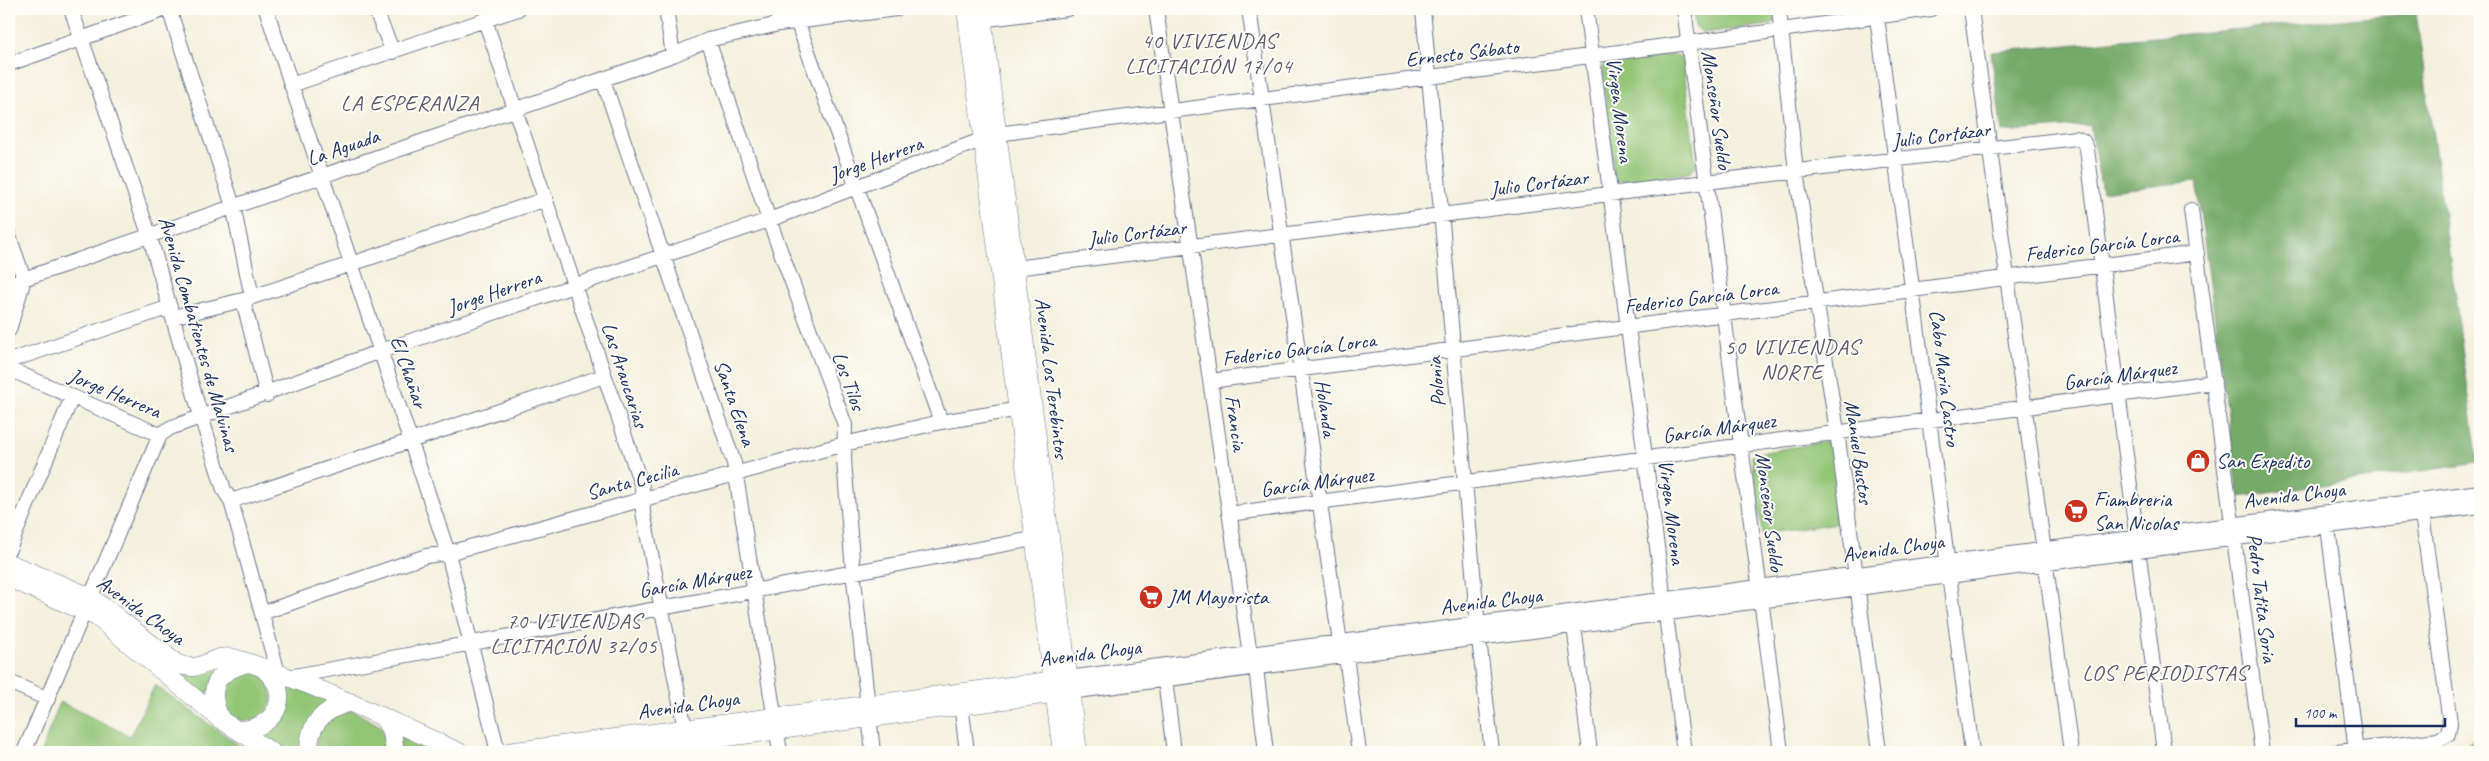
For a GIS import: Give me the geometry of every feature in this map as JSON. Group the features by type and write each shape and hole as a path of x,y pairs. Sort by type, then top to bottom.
{"main road":[{"name":"Avenida Los Terebintos","path":"974,15 1062,686 1078,752"},
{"name":"Avenida Choya","path":"9,562 89,604 184,667 192,669 224,657 270,671 382,716"},
{"name":"Avenida Choya","path":"9,578 89,604 221,720"},
{"path":"238,730 250,730 261,726 270,719 276,710 279,698 278,687 270,671 235,666 218,679 213,698 221,720 272,752"},
{"name":"Avenida Los Terebintos","path":"1062,686 1062,752"},
{"name":"Avenida Choya","path":"615,752 777,724 1062,686"},
{"path":"309,752 308,741 313,726 322,714 335,706 350,702"},
{"path":"382,716 392,732 395,752"},
{"path":"382,716 459,752"},
{"name":"Avenida Choya","path":"508,752 686,741"}],"street":[{"name":"Avenida Combatientes de Malvinas","path":"71,9 149,234 224,490 231,501 262,613 270,671"},
{"path":"9,64 167,9 233,206 247,298 267,395"},
{"name":"El Chañar","path":"266,9 448,553 498,752"},
{"path":"375,9 393,52"},
{"path":"292,85 518,9"},
{"path":"666,9 673,55"},
{"path":"777,9 779,24"},
{"name":"La Aguada","path":"9,284 149,234 603,80 673,55 708,40 797,21 896,9"},
{"path":"974,15 1067,9"},
{"name":"Francia","path":"1156,9 1229,514 1266,752"},
{"name":"Holanda","path":"1249,9 1340,643 1346,656 1359,752"},
{"name":"Polonia","path":"1423,9 1488,752"},
{"name":"Virgen Morena","path":"1586,9 1684,752"},
{"name":"Monseñor Sueldo","path":"1684,9 1781,752"},
{"name":"Manuel Bustos","path":"1779,9 1796,172 1837,431 1879,752"},
{"name":"Ernesto Sábato","path":"990,137 1171,111 1688,43 1876,12 1931,9"},
{"path":"1972,9 2009,277 2070,752"},
{"name":"Cabo Maria Castro","path":"1876,12 1972,752"},
{"name":"Las Araucarias","path":"485,20 642,487 642,499 686,741"},
{"path":"797,21 941,422"},
{"name":"Los Tilos","path":"708,40 769,220 845,426 844,444 853,571 873,752"},
{"name":"Santa Elena","path":"603,80 736,474 780,752"},
{"name":"Jorge Herrera","path":"9,369 160,435 170,428 202,416 267,395 381,352 769,220 990,137"},
{"name":"Julio Cortázar","path":"1007,269 2076,138 2083,141 2087,149 2102,266"},
{"path":"9,361 171,312 247,298 546,199"},
{"name":"Pedro Tatita Soria","path":"2191,210 2262,752"},
{"path":"9,236 24,279 9,330"},
{"name":"Federico García Lorca","path":"1210,381 2197,253"},
{"path":"2102,266 2164,752"},
{"path":"231,501 604,376"},
{"name":"García Márquez","path":"1229,514 1837,431 2118,396 2214,382"},
{"path":"9,548 72,396"},
{"name":"Santa Cecilia","path":"262,613 426,556 448,553 844,444 941,422 1025,408"},
{"path":"24,752 160,435"},
{"name":"Avenida Choya","path":"1062,686 1253,661 1346,656 1478,632 1857,582 1948,563 2480,492"},
{"path":"2337,752 2438,740 2448,734 2450,723 2421,501"},
{"name":"Avenida Choya","path":"1857,582 1950,577 2328,528 2480,506"},
{"path":"2326,513 2356,751"},
{"name":"García Márquez","path":"270,671 471,642 1042,537"},
{"name":"Avenida Choya","path":"1062,686 1165,680 1340,643 1574,626 1664,608"},
{"path":"1574,626 1590,752"},
{"path":"1165,680 1174,752"},
{"path":"9,682 48,699"},
{"path":"960,699 967,752"}],"green space":[{"path":"1693,9 1777,9 1775,22 1768,25 1703,33 1695,26"},
{"path":"2416,13 2478,463 2239,497 2196,181 2102,192 2090,125 2002,132 1991,52"},
{"path":"1673,55 1679,56 1683,62 1696,166 1689,173 1617,180 1614,176 1602,67 1605,63"},
{"path":"1828,441 1833,443 1845,522 1762,534 1752,457 1754,454"},
{"path":"167,664 221,664 206,698"},
{"path":"242,671 252,671 265,678 272,691 272,701 265,714 252,721 242,721 233,717 226,710 222,701 222,691 226,682 233,675"},
{"path":"283,684 331,700 303,752 287,752 259,735"},
{"path":"155,685 248,752 41,752 60,702 130,736"},
{"path":"352,710 382,727 388,752 315,752 318,735 324,724 336,716"},
{"path":"400,730 446,752 400,752"},
{"path":"2480,732 2480,752 2460,752"}],"place":[{"name":"San Expedito","path":"2198,461"},
{"name":"Fiambreria San Nicolas","path":"2076,511"},
{"name":"JM Mayorista","path":"1151,597"}],"district":[{"name":"40 VIVIENDAS LICITACIÓN 17/04","path":"1209,54"},
{"name":"LA ESPERANZA","path":"410,103"},
{"name":"50 VIVIENDAS NORTE","path":"1792,360"},
{"name":"70 VIVIENDAS LICITACIÓN 32/05","path":"574,634"},
{"name":"LOS PERIODISTAS","path":"2165,673"}]}
